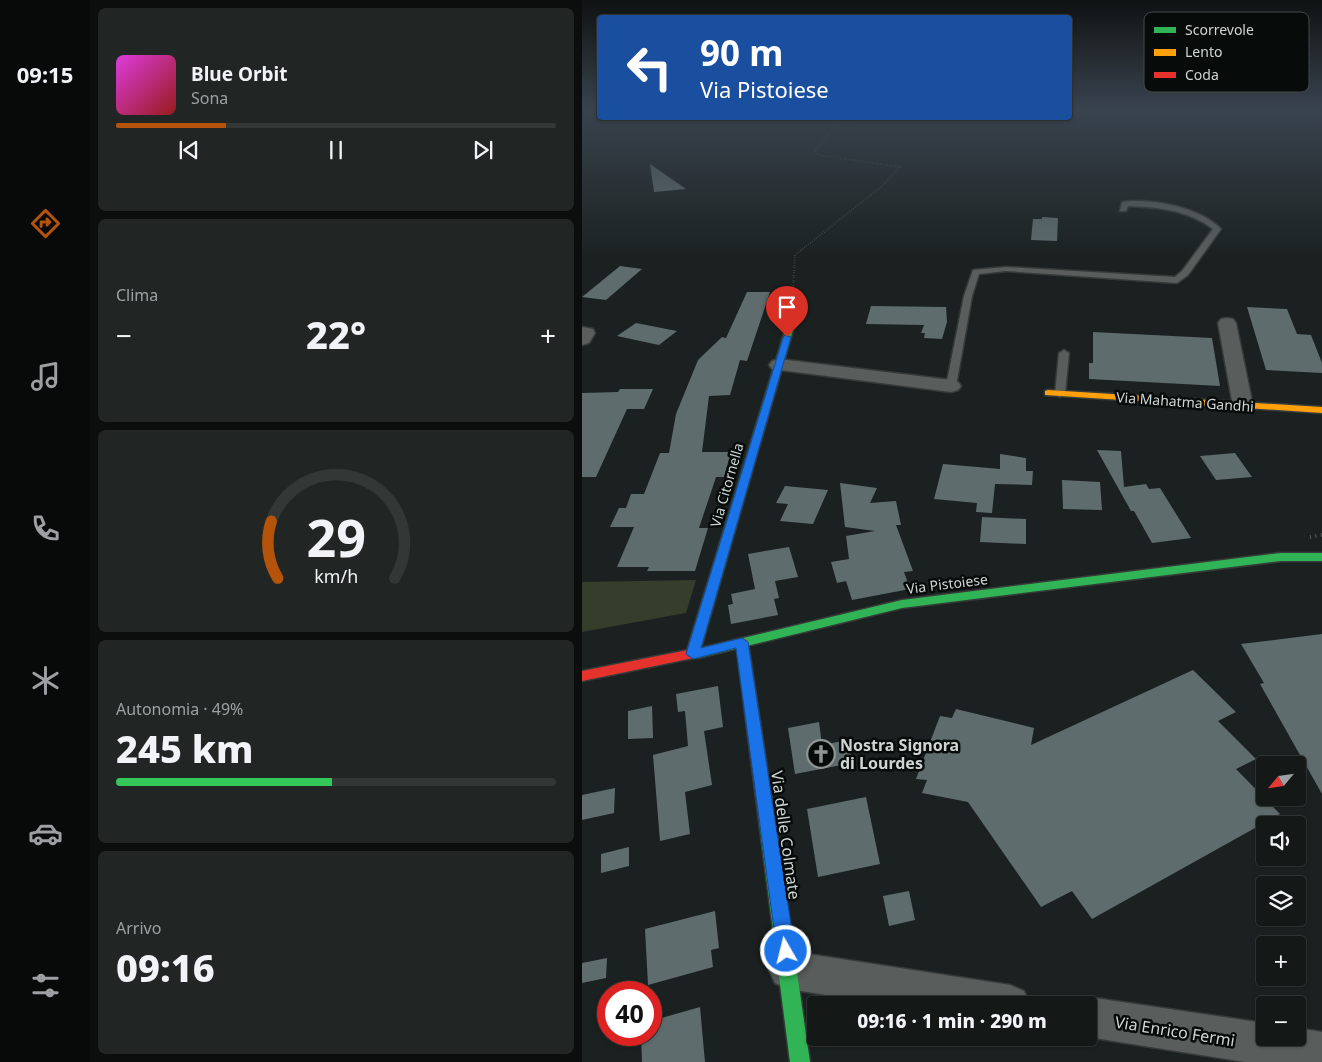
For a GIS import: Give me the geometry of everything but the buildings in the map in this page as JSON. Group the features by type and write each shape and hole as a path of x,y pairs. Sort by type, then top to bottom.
{"street":[{"name":"Via Citornella","path":"693,654 791,323"},
{"path":"1227,323 1243,406"},
{"path":"582,333 586,333 582,339"},
{"path":"778,365 951,386"},
{"name":"Via Mahatma Gandhi","path":"1048,394 1322,410"},
{"name":"Via Pistoiese","path":"582,676 693,654 902,604 1281,557 1322,557"},
{"name":"Via delle Colmate","path":"742,642 789,970 800,1062"},
{"path":"789,970 953,996"},
{"name":"Via Enrico Fermi","path":"1097,1018 1322,1053"}],"lane":[{"path":"951,386 968,296 976,272 1006,269 1177,280 1185,273 1217,229 1194,214 1171,208 1125,204 1123,209"},
{"path":"1060,394 1064,353"}],"path":[{"path":"791,323 795,255 881,187 900,167 859,160"}],"green space":[{"path":"696,580 686,613 582,632 582,582"}],"traffic: fast":[{"path":"693,654 791,323"},
{"path":"698,653 902,604 1281,557 1322,557"},
{"path":"767,821 800,1062"}],"traffic: slow":[{"path":"1048,393 1322,410"}],"traffic: jam":[{"path":"742,643 767,821"},
{"path":"582,676 698,653"}],"place":[{"name":"Nostra Signora di Lourdes","path":"821,754"}],"route":[{"path":"786,951 742,642 693,654 787,337"}]}
